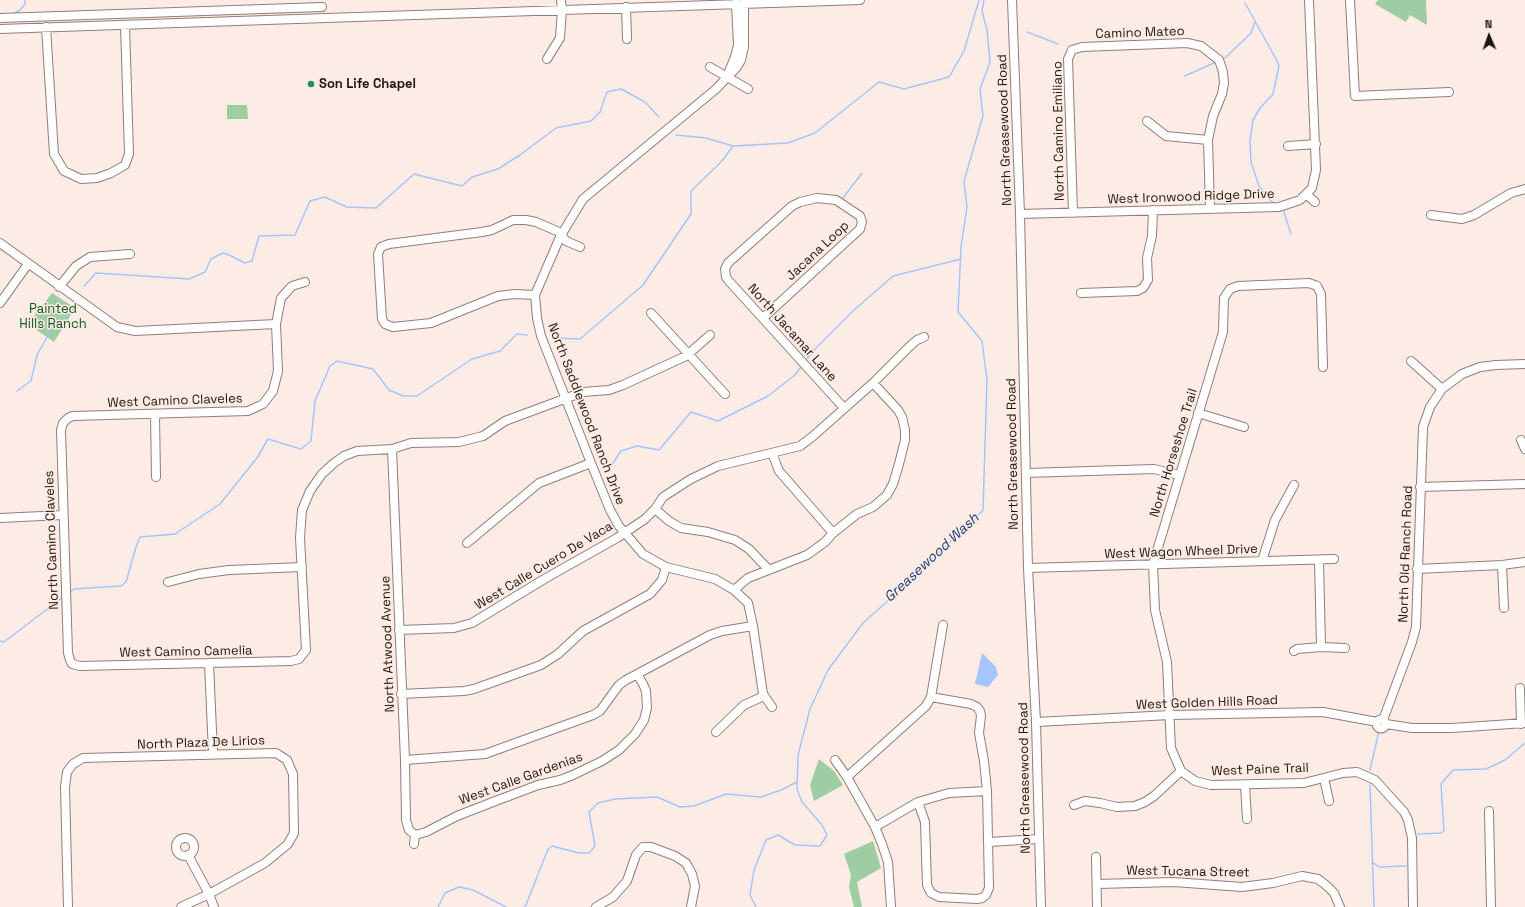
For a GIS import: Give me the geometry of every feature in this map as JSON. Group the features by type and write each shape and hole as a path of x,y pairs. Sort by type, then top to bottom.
{"street":[{"path":"547,59 560,38 562,9 560,0"},
{"path":"0,29 860,0"},
{"name":"North Greasewood Road","path":"1012,0 1020,214 1028,568 1036,722 1041,907"},
{"path":"1309,0 1316,170 1312,188 1306,194 1315,202"},
{"path":"1350,0 1355,96 1449,92"},
{"path":"0,18 321,3 326,17"},
{"name":"North Saddlewood Ranch Drive","path":"740,3 744,47 737,67 716,89 583,199 561,235 535,295 537,318 542,336 610,510 624,533 643,554 666,567 715,579 734,590 748,603 764,696 772,707"},
{"path":"626,7 627,39"},
{"path":"46,27 54,154 64,171 81,179 97,178 111,173 124,165 130,154 125,25"},
{"name":"Camino Mateo","path":"1069,48 1187,43 1201,46 1219,60 1224,72 1224,83 1222,94 1213,116 1208,140 1210,209"},
{"name":"North Camino Emiliano","path":"1069,48 1068,59 1073,213"},
{"path":"710,67 748,89"},
{"path":"1147,121 1166,136 1208,140"},
{"path":"1288,146 1316,144"},
{"path":"1431,214 1462,219 1474,215 1511,193 1525,188"},
{"name":"West Ironwood Ridge Drive","path":"1020,214 1279,207 1300,200 1306,194"},
{"name":"Jacana Loop","path":"725,272 728,263 792,206 800,202 817,198 836,200 860,216 864,222 860,229 763,318"},
{"path":"1082,293 1137,291 1146,288 1148,280 1147,258 1152,236 1154,210"},
{"path":"535,295 514,294 498,296 431,322 393,327 383,325 378,259 379,246 482,232 492,230 513,220 526,220 536,222 559,232 566,241 580,247"},
{"path":"0,243 117,327 135,331 276,324"},
{"path":"59,286 76,266 90,257 130,254"},
{"path":"0,303 28,264"},
{"name":"North Jacamar Lane","path":"725,272 728,280 844,408"},
{"name":"West Camino Claveles","path":"65,418 73,416 248,412 263,404 273,391 278,371 276,324 281,298 292,286 304,282"},
{"name":"North Horseshoe Trail","path":"1170,715 1167,662 1155,610 1154,564 1179,474 1223,332 1224,298 1226,289 1238,286 1310,283 1319,284 1321,294 1323,367"},
{"path":"651,313 725,394"},
{"path":"168,582 200,574 229,570 302,567 300,538 302,510 310,491 322,474 344,456 357,450 392,449 412,444 459,442 483,436 505,422 566,398 583,392 609,390 623,385 688,355 710,335"},
{"name":"West Calle Cuero De Vaca","path":"399,630 454,628 472,623 546,578 597,551 645,519 664,497 691,479 718,466 800,446 873,383 909,347 917,340 924,337"},
{"path":"1411,361 1442,389"},
{"name":"North Old Ranch Road","path":"1382,722 1416,627 1423,427 1430,407 1442,389 1462,374 1480,367 1525,364"},
{"path":"734,590 748,578 807,555 825,542 833,533 856,514 872,507 886,495 893,484 905,440 905,430 902,417 898,410 873,383"},
{"path":"1198,413 1244,427"},
{"path":"155,415 156,477"},
{"name":"North Camino Claveles","path":"65,418 61,430 63,515 68,653 71,665"},
{"path":"1521,440 1525,449"},
{"name":"North Atwood Avenue","path":"392,449 401,694 405,760 406,820 409,830 415,835"},
{"path":"772,453 779,471 833,533"},
{"path":"467,543 539,483 591,463"},
{"path":"1026,473 1154,469 1179,474"},
{"path":"1420,487 1525,484"},
{"path":"1262,561 1275,520 1294,485"},
{"path":"655,509 669,521 681,528 708,532 735,540 749,549 768,569"},
{"path":"0,518 63,515"},
{"name":"West Wagon Wheel Drive","path":"1028,568 1334,559"},
{"path":"1319,560 1321,647"},
{"path":"1417,569 1502,565 1525,562"},
{"path":"1502,565 1504,608"},
{"name":"West Camino Camelia","path":"71,665 290,661 304,657 306,650 302,567"},
{"path":"401,694 464,691 474,689 541,665 558,654 583,631 650,594 662,580 666,567"},
{"path":"847,777 926,706 931,697 943,625"},
{"path":"405,760 485,754 593,715 600,711 619,685 637,674 710,635 722,631 753,626"},
{"path":"1294,651 1297,649 1321,647 1345,648"},
{"path":"209,663 213,754"},
{"name":"West Calle Gardenias","path":"415,835 426,832 457,816 493,802 538,785 560,780 573,775 619,750 635,734 644,720 647,708 646,692 637,674"},
{"path":"1520,688 1523,724"},
{"path":"716,732 744,705 764,696"},
{"path":"918,802 925,822 929,894 940,897 977,899 987,896 989,888 989,842 987,791 979,733 981,716 980,707 931,697"},
{"name":"West Golden Hills Road","path":"1036,722 1170,715 1323,712 1420,728 1523,724"},
{"path":"1074,805 1085,801 1117,807 1135,806 1154,796 1181,771 1171,748 1170,715"},
{"name":"North Plaza De Lirios","path":"68,907 65,787 67,772 73,764 83,758 213,754 276,753 287,760 293,774 294,833 288,844 265,863 209,894 181,907"},
{"path":"835,760 847,777 875,827 888,862 891,907"},
{"name":"West Paine Trail","path":"1181,771 1194,781 1211,785 1304,783 1343,773 1357,772 1376,780 1404,812 1408,820 1412,838 1413,907"},
{"path":"1324,778 1329,801"},
{"path":"1245,785 1247,819"},
{"path":"875,827 918,802 949,793 987,791"},
{"path":"1489,811 1491,907"},
{"path":"414,844 415,835"},
{"path":"989,842 1038,839"},
{"path":"596,907 613,898 627,881 636,855 642,845 675,856 686,863 692,874 695,886 691,907"},
{"path":"188,855 209,894 214,907"},
{"path":"1096,857 1097,907"},
{"name":"West Tucana Street","path":"1097,884 1174,882 1242,887 1273,883 1302,876 1318,879 1328,886 1334,892 1340,907"}],"green space":[{"path":"1378,0 1426,0 1427,25 1410,15 1406,22 1375,4"},
{"path":"227,105 247,105 248,119 227,119"},
{"name":"Painted Hills Ranch","path":"52,293 75,308 54,342 28,324"},
{"path":"819,759 834,771 843,785 814,801 810,785"},
{"path":"873,841 881,868 857,882 862,907 854,907 849,887 851,875 844,854"}],"water":[{"path":"982,653 996,667 998,675 988,687 975,684"}],"waterway":[{"path":"13,14 20,10 25,4 25,0"},
{"path":"555,338 580,339 643,285 691,214 691,191 722,161 733,146 788,143 815,133 879,82 904,89 949,77 964,51 979,0"},
{"name":"Greasewood Wash","path":"756,907 750,895 754,870 766,840 778,835 795,845 820,846 827,835 822,825 802,802 797,789 798,755 810,709 828,670 863,623 909,582 983,510 987,380 982,341 958,312 961,247 967,207 964,181 983,116 980,89 990,62 987,30 982,11 984,0"},
{"path":"1245,3 1279,66 1273,94 1261,107 1253,120 1250,141 1251,162 1259,186 1268,198 1275,204"},
{"path":"1222,60 1251,33 1255,22"},
{"path":"1027,32 1058,44"},
{"path":"1185,76 1216,62"},
{"path":"84,286 96,273 189,279 205,272 211,259 223,253 245,263 252,261 259,236 295,235 310,201 325,197 347,207 376,208 414,174 462,186 472,177 498,169 520,155 556,128 591,121 600,112 607,92 621,89 645,102 659,117"},
{"path":"676,135 706,138 733,146"},
{"path":"843,198 862,173"},
{"path":"1283,209 1291,234"},
{"path":"807,359 813,351 854,310 893,276 961,259"},
{"path":"17,391 31,381 37,355 54,325 71,312"},
{"path":"69,593 74,589 121,586 126,582 140,537 175,534 220,504 257,458 268,439 301,449 311,441 315,401 330,366 337,361 373,369 389,390 403,396 417,396 472,359 500,351 517,334 527,335"},
{"path":"609,469 621,451 637,446 659,450 691,412 718,421 768,396 795,375 801,367"},
{"path":"0,641 4,642 63,597"},
{"path":"1370,770 1379,731"},
{"path":"1418,834 1441,833 1444,831 1441,784 1453,770 1486,769 1505,760 1525,743"},
{"path":"524,907 548,849 552,846 579,853 589,853 595,846 589,812 598,803 615,799 657,797 680,807 694,806 726,794 761,797 781,790 797,782"},
{"path":"1370,785 1374,907"},
{"path":"1372,862 1379,867 1406,866"},
{"path":"438,907 445,893 459,887 473,890 506,907"}],"place":[{"name":"Son Life Chapel","path":"311,84"}]}
